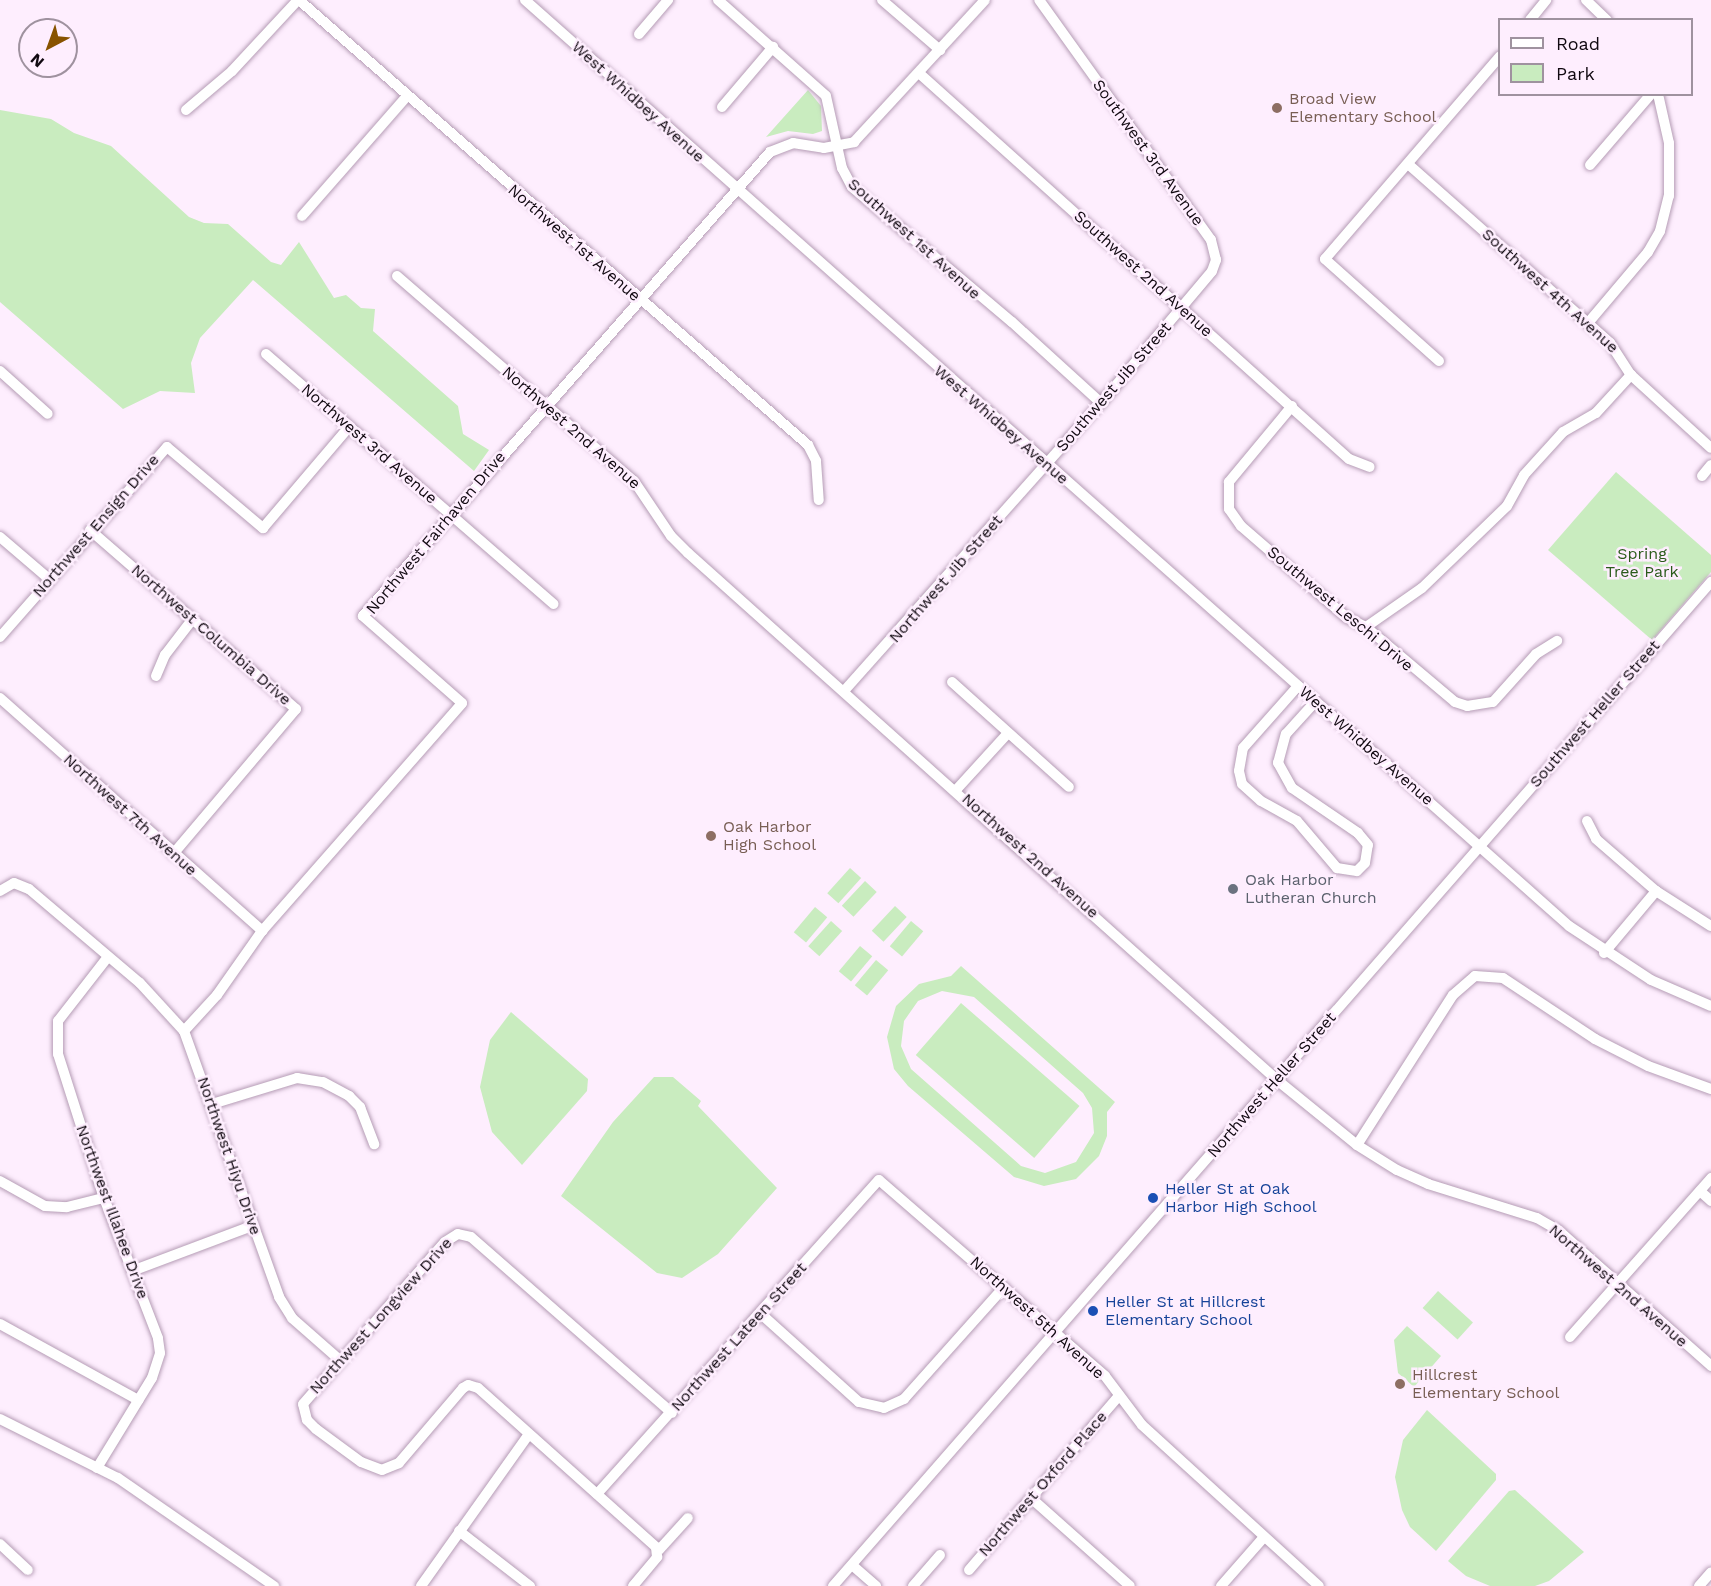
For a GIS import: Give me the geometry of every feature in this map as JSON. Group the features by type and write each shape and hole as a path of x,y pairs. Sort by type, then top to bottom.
{"street":[{"name":"Northwest 1st Avenue","path":"298,0 640,301 808,445 816,461 819,500"},
{"path":"186,110 232,71 298,0"},
{"name":"West Whidbey Avenue","path":"525,0 736,192 1569,926 1604,953 1651,980 1711,1006"},
{"path":"639,34 668,0"},
{"name":"Southwest 1st Avenue","path":"718,0 826,96 842,168 852,187 1012,322 1101,403"},
{"path":"882,0 940,50"},
{"path":"839,147 862,136 985,0"},
{"name":"Southwest 3rd Avenue","path":"1039,0 1211,240 1216,260 1212,271 1181,309"},
{"path":"1532,18 1546,0"},
{"path":"1586,0 1605,18"},
{"path":"722,107 773,47"},
{"path":"1439,361 1325,259 1498,58"},
{"name":"Southwest 2nd Avenue","path":"920,74 1349,459 1370,467"},
{"path":"302,216 407,96"},
{"path":"1590,165 1649,96"},
{"path":"1588,323 1648,252 1660,231 1669,196 1669,143 1658,96"},
{"name":"Northwest Fairhaven Drive","path":"184,1031 217,995 262,931 462,703 363,616 736,192 782,144 839,147"},
{"name":"Southwest 4th Avenue","path":"1408,164 1611,343 1631,375 1711,448"},
{"name":"Northwest 2nd Avenue","path":"397,276 641,488 677,543 956,790 1277,1080 1357,1145 1428,1184 1537,1218 1558,1230 1711,1366"},
{"name":"Southwest Jib Street","path":"1046,465 1181,309"},
{"name":"Northwest 3rd Avenue","path":"266,354 348,428 554,604"},
{"path":"0,371 48,414"},
{"path":"1366,627 1422,588 1507,506 1524,475 1563,432 1596,413 1631,375"},
{"name":"Southwest Leschi Drive","path":"1292,406 1235,473 1226,495 1229,509 1241,526 1346,617 1366,627 1443,696 1467,706 1493,702 1536,654 1557,640"},
{"name":"Northwest Ensign Drive","path":"0,637 48,579 166,447 264,528 348,428"},
{"name":"Northwest Jib Street","path":"844,691 1046,465"},
{"path":"1702,476 1711,465"},
{"name":"Northwest Columbia Drive","path":"90,531 296,709 173,854"},
{"path":"0,537 48,579"},
{"name":"Southwest Heller Street","path":"1480,846 1710,585"},
{"path":"156,676 165,655 192,620"},
{"path":"952,682 1069,787"},
{"path":"1298,686 1243,748 1239,771 1242,784 1262,801 1298,821 1337,868 1358,871 1365,863 1368,845 1358,833 1292,788 1278,763 1286,734 1315,702"},
{"name":"Northwest 7th Avenue","path":"0,698 262,931"},
{"path":"956,790 1008,733"},
{"path":"1587,821 1596,839 1656,891 1711,927"},
{"name":"Northwest Heller Street","path":"833,1586 1480,846"},
{"name":"Northwest Hiyu Drive","path":"0,891 14,883 29,889 107,958 152,994 184,1031 212,1104 252,1226 285,1310 342,1360"},
{"path":"1604,953 1656,891"},
{"name":"Northwest Illahee Drive","path":"97,1468 152,1378 160,1353 104,1198 58,1054 56,1032 64,1011 107,958"},
{"path":"1357,1145 1453,995 1469,980 1488,974 1503,978 1595,1039 1648,1066 1711,1089"},
{"path":"212,1104 297,1078 323,1082 349,1096 360,1107 374,1144"},
{"path":"1570,1337 1711,1178"},
{"name":"Northwest 5th Avenue","path":"879,1180 1105,1377 1118,1397 1142,1425 1319,1586"},
{"name":"Northwest Lateen Street","path":"597,1494 879,1180"},
{"path":"0,1181 45,1206 67,1207 104,1198"},
{"path":"1700,1191 1711,1201"},
{"path":"132,1272 252,1226"},
{"name":"Northwest Longview Drive","path":"529,1434 478,1388 468,1385 399,1463 382,1470 370,1467 316,1429 303,1412 308,1397 444,1242 465,1234 672,1413"},
{"path":"760,1313 859,1402 884,1408 904,1399 1004,1287"},
{"path":"0,1324 138,1400"},
{"name":"Northwest Oxford Place","path":"969,1570 1118,1397"},
{"path":"0,1419 97,1468 161,1505 274,1586"},
{"path":"421,1586 529,1434 659,1550"},
{"path":"1031,1498 1130,1586"},
{"path":"633,1586 653,1563 659,1550 688,1518"},
{"path":"459,1531 530,1586"},
{"path":"1221,1586 1264,1537"},
{"path":"0,1544 28,1570"},
{"path":"913,1586 940,1556"},
{"path":"852,1565 876,1586"},
{"path":"1699,1586 1711,1572"}],"green space":[{"path":"808,90 821,106 822,131 813,134 788,131 766,137"},
{"path":"0,110 51,119 74,133 111,146 189,217 204,223 228,224 271,262 281,265 299,242 334,298 346,295 361,308 375,309 373,331 458,406 463,434 489,450 474,471 253,280 200,338 191,363 195,393 160,391 123,409 0,302"},
{"name":"Spring Tree Park","path":"1616,472 1711,555 1711,572 1652,640 1548,550"},
{"path":"850,868 861,878 838,903 827,893"},
{"path":"865,881 877,892 854,917 842,906"},
{"path":"895,906 907,917 884,942 872,931"},
{"path":"815,907 827,917 806,943 794,932"},
{"path":"831,921 842,931 819,956 808,946"},
{"path":"911,921 923,931 902,957 890,946"},
{"path":"860,946 872,956 851,982 839,971"},
{"path":"876,960 888,970 867,996 855,985"},
{"path":"961,966 1115,1102 1107,1112 1107,1136 1099,1156 1076,1179 1044,1186 1014,1177 908,1086 894,1069 887,1037 896,1006 919,984 951,976","holes":["942,991 974,997 1083,1093 1092,1108 1094,1133 1076,1162 1045,1173 1021,1166 911,1069 901,1046 904,1021 918,1001"]},
{"path":"961,1003 1079,1106 1034,1158 916,1055"},
{"path":"511,1012 588,1079 587,1091 522,1165 492,1132 480,1087 490,1040"},
{"path":"654,1077 673,1077 701,1101 698,1106 777,1188 718,1254 682,1278 657,1273 561,1196 613,1122"},
{"path":"1438,1291 1473,1322 1458,1340 1423,1308"},
{"path":"1407,1326 1441,1356 1414,1387 1398,1373 1394,1340"},
{"path":"1427,1410 1496,1474 1496,1480 1436,1551 1410,1527 1402,1510 1395,1477 1403,1440"},
{"path":"1515,1490 1584,1552 1549,1581 1535,1586 1490,1586 1466,1576 1448,1561 1509,1491"}],"place":[{"name":"Broad View Elementary School","path":"1277,108"},
{"name":"Oak Harbor High School","path":"711,836"},
{"name":"Oak Harbor Lutheran Church","path":"1233,889"},
{"name":"Heller St at Oak Harbor High School","path":"1153,1198"},
{"name":"Heller St at Hillcrest Elementary School","path":"1093,1311"},
{"name":"Hillcrest Elementary School","path":"1400,1384"}]}
